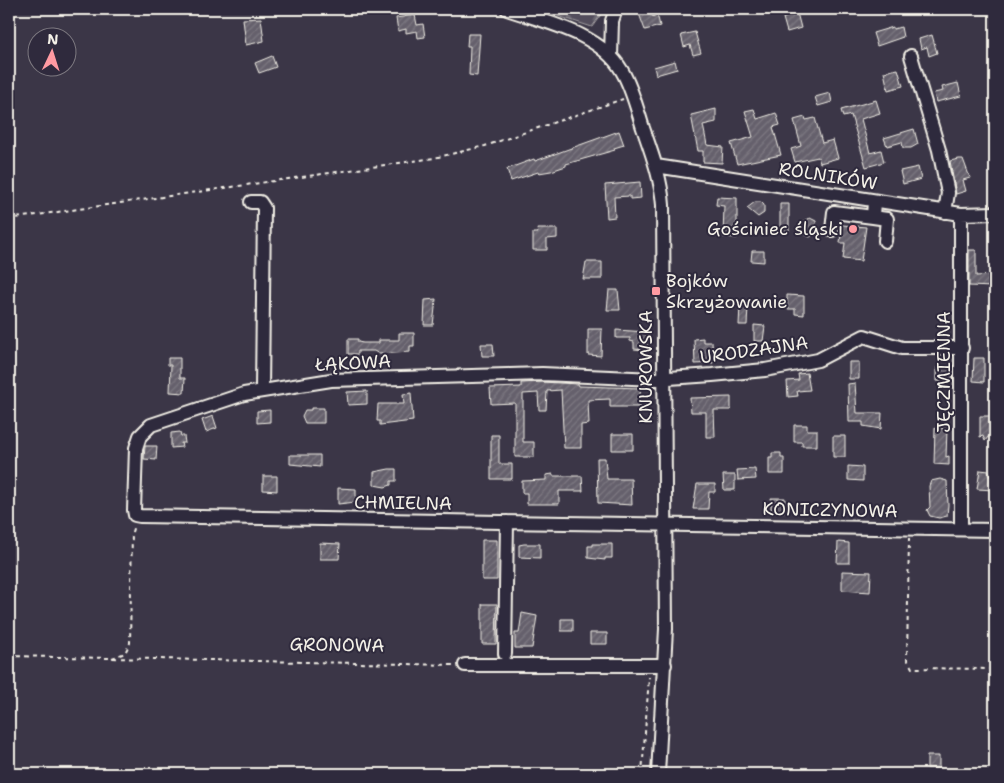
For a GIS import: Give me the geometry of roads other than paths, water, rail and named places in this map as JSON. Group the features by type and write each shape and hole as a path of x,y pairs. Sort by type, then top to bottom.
{"street":[{"name":"KNUROWSKA","path":"506,9 590,41 611,56 622,71 656,166 663,206 665,524 665,665 658,774"},
{"path":"611,56 612,21 616,9"},
{"path":"912,56 939,150 948,193 945,212"},
{"name":"ROLNIKÓW","path":"656,166 945,212 960,214 995,213"},
{"path":"873,217 874,201"},
{"path":"251,202 260,202 264,208 262,390"},
{"path":"832,230 834,212 887,219 885,241"},
{"name":"JĘCZMIENNA","path":"960,214 962,348 961,529"},
{"name":"URODZAJNA","path":"664,378 765,370 808,362 829,356 864,336 902,348 962,348"},
{"name":"ŁĄKOWA","path":"139,516 134,510 136,448 140,436 151,425 209,404 262,390 331,380 542,374 664,378"},
{"name":"CHMIELNA","path":"139,516 665,524"},
{"path":"505,654 507,522"},
{"name":"KONICZYNOWA","path":"665,524 995,530"},
{"path":"465,665 665,665"}],"place":[{"name":"Gościniec śląski","path":"853,229"},
{"name":"Bojków Skrzyżowanie","path":"656,291"}]}
